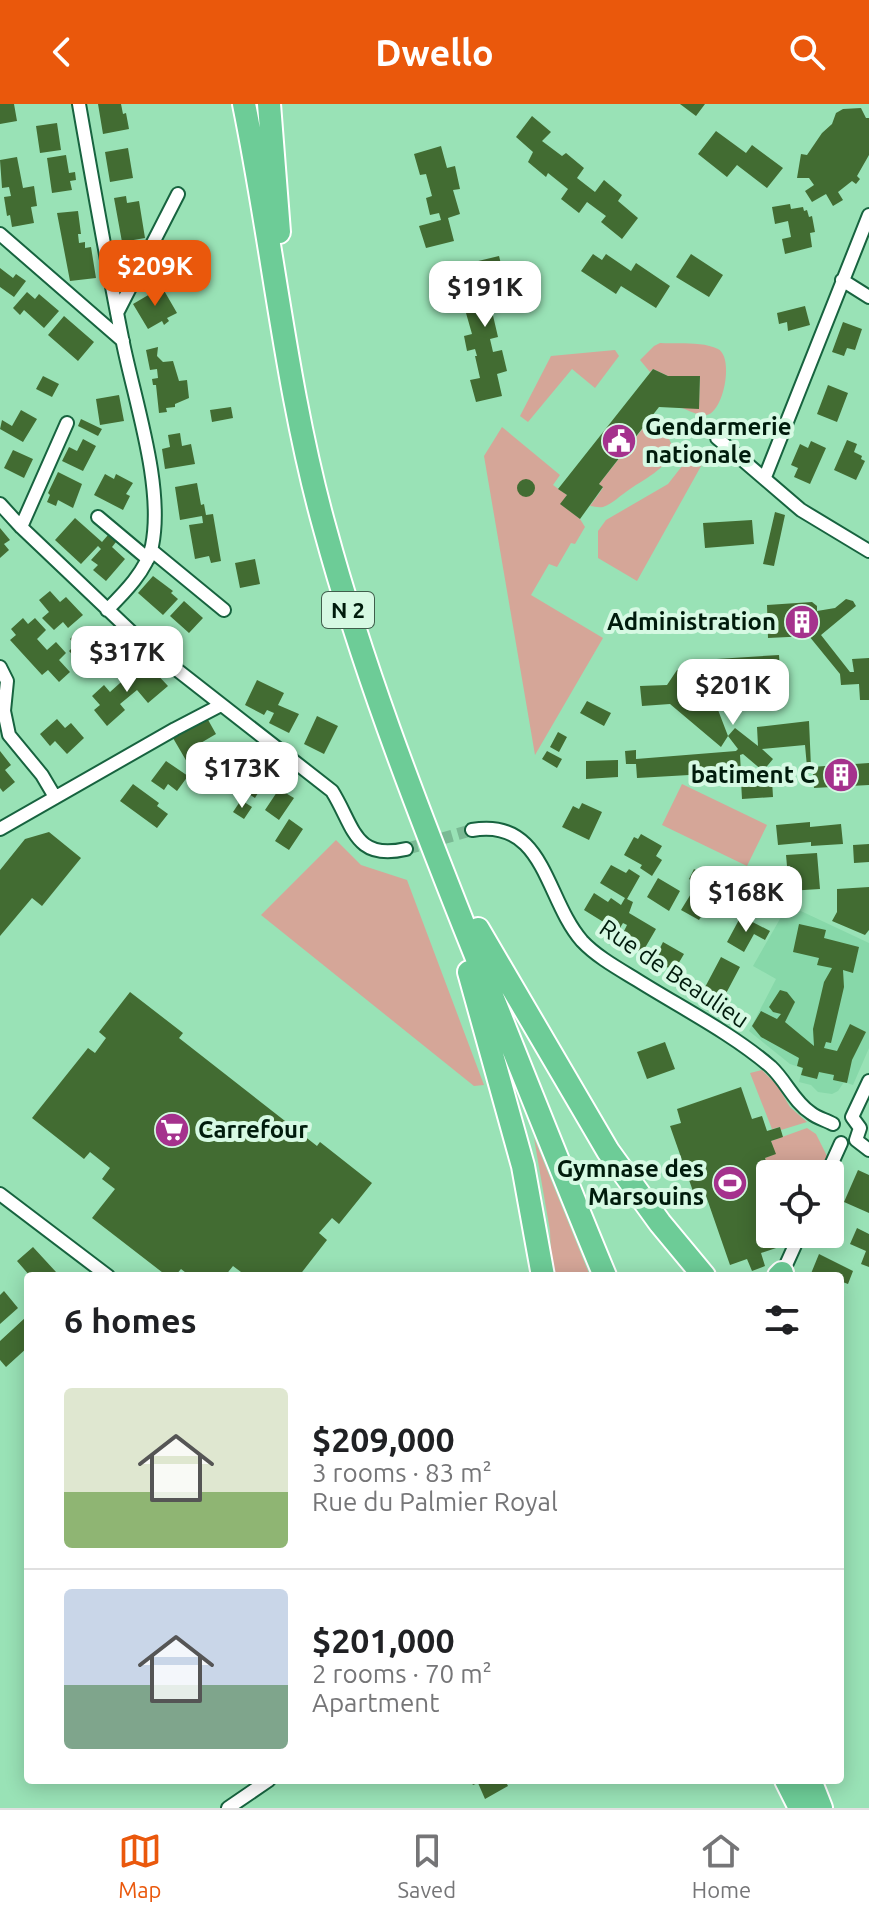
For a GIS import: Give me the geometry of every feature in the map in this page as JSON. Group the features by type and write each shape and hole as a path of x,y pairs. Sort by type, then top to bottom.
{"highway":[{"name":"N 2","path":"244,104 312,481 355,634 443,874 603,1272"},
{"name":"N 2","path":"269,106 285,337"},
{"path":"443,874 523,1166 542,1272"},
{"path":"443,874 608,1151 660,1223 701,1272"},
{"path":"788,1784 800,1808"},
{"path":"812,1784 821,1808"},
{"path":"826,1784 834,1808"}],"street":[{"path":"79,104 117,313 150,468 154,523 150,554 107,610"},
{"path":"117,313 178,194"},
{"path":"765,477 869,215"},
{"path":"0,234 123,341"},
{"path":"842,280 869,297"},
{"path":"21,527 67,423"},
{"path":"717,438 801,510 869,551"},
{"path":"0,504 152,651 332,791 354,836 364,846 392,852 406,849"},
{"path":"98,517 224,610"},
{"path":"0,667 7,681 4,711 9,735 42,775 55,797"},
{"path":"0,829 221,705"},
{"name":"Rue de Beaulieu","path":"472,830 491,827 504,829 521,838 537,859 582,941 611,964 766,1063 811,1114 833,1124"},
{"path":"852,1117 869,1081"},
{"path":"852,1117 860,1128 856,1140 841,1143 834,1138 833,1124 838,1118 852,1117"},
{"path":"856,1140 869,1150"},
{"path":"833,1160 841,1143"},
{"path":"0,1194 103,1272"},
{"path":"782,1272 794,1248"},
{"path":"228,1808 263,1784"}],"shaded area":[{"path":"660,343 705,345 723,354 725,384 713,411 704,415 682,408 699,408 700,376 668,376 653,369 650,372 640,360"},
{"path":"615,350 619,356 595,388 572,369 528,422 520,416 551,356"},
{"path":"654,426 672,445 667,462 609,504 590,506 603,488 599,484 644,427"},
{"path":"502,427 560,475 553,485 567,495 561,504 585,527 557,567 549,564 531,595 603,638 535,755 484,456"},
{"path":"722,448 730,455 725,466 705,459 637,581 598,558 598,531 606,520 668,484 686,461 695,459 700,450"},
{"path":"682,784 767,825 747,866 662,825"},
{"path":"336,840 361,865 407,880 484,1085 474,1086 261,915"},
{"path":"788,905 869,943 869,1048 853,1085 844,1082 832,1094 818,1092 811,1085 799,1082 802,1068 790,1064 749,1031 776,979 753,966"},
{"path":"762,1070 777,1085 790,1107 807,1122 781,1130 780,1127 772,1129 750,1073"},
{"path":"807,1128 816,1134 829,1160 766,1160 775,1154 771,1141"},
{"path":"534,1138 588,1272 552,1272 550,1231"}],"building":[{"path":"0,104 14,104 17,121 0,124"},
{"path":"98,104 121,104 129,129 103,134"},
{"path":"680,104 705,104 696,116"},
{"path":"861,108 869,118 869,155 857,176 860,179 838,192 843,200 833,206 826,194 812,202 805,191 814,185 809,178 797,178 801,154 807,155 832,124 836,113 843,109"},
{"path":"532,116 551,132 542,141 562,156 566,153 584,168 577,178 595,192 604,180 622,195 618,201 638,218 622,239 601,222 606,216 587,202 579,213 561,199 568,189 528,162 533,152 516,137"},
{"path":"57,123 61,150 40,153 36,126"},
{"path":"716,131 746,153 752,145 783,168 767,188 737,165 727,177 698,154"},
{"path":"441,146 447,168 455,166 460,189 453,190 460,214 448,218 454,241 426,248 419,226 441,220 439,213 430,215 426,198 432,196 426,174 420,175 414,154"},
{"path":"128,148 133,178 110,182 105,152"},
{"path":"66,155 69,173 75,172 76,180 70,181 72,190 52,193 47,158"},
{"path":"17,157 23,188 34,186 37,206 31,207 34,223 12,227 4,197 11,196 9,187 2,188 0,160"},
{"path":"126,196 127,203 139,201 145,238 122,242 114,198"},
{"path":"790,204 791,209 803,207 804,211 807,210 809,217 812,216 815,232 810,233 812,247 785,254 782,239 791,237 788,221 775,224 772,207"},
{"path":"78,211 79,243 85,242 85,248 91,247 96,278 70,281 57,213"},
{"path":"593,254 602,260 606,254 631,271 636,263 670,286 656,308 621,286 616,294 581,271"},
{"path":"691,254 723,275 709,297 676,277"},
{"path":"499,256 505,280 493,283 499,305 491,307 498,337 490,339 493,352 502,350 507,371 497,374 502,396 476,402 470,380 480,378 477,356 475,349 467,351 464,336 472,334 466,313 475,311 469,289 476,288 470,263"},
{"path":"0,268 13,278 16,274 26,281 14,297 0,287"},
{"path":"162,287 177,313 167,318 169,321 164,325 162,321 148,329 133,304"},
{"path":"27,292 35,299 39,294 59,311 44,328 24,310 20,315 13,308"},
{"path":"805,306 810,325 788,331 787,322 779,324 777,313"},
{"path":"64,316 94,342 78,361 48,335"},
{"path":"843,322 862,329 855,350 847,348 844,356 832,352"},
{"path":"158,347 157,356 163,362 173,361 179,381 187,380 189,398 175,404 175,407 166,408 167,412 159,413 156,385 153,385 152,379 158,378 157,369 150,370 146,350"},
{"path":"653,369 668,376 700,376 699,409 659,407 599,484 603,487 580,519 560,504 567,495 558,489"},
{"path":"43,376 59,384 52,397 36,389"},
{"path":"828,385 848,393 837,422 817,414"},
{"path":"119,395 124,421 100,425 96,399"},
{"path":"231,407 233,418 212,422 210,410"},
{"path":"21,410 37,419 23,442 0,429 2,420 12,426"},
{"path":"81,419 102,429 98,436 78,426"},
{"path":"180,433 182,446 191,444 195,464 165,469 162,449 170,447 168,435"},
{"path":"83,439 96,446 83,471 62,461 69,447 77,451"},
{"path":"847,440 857,444 854,452 865,461 856,480 834,470"},
{"path":"811,441 826,448 810,484 794,477 798,468 791,465 800,444 808,448"},
{"path":"13,450 33,459 24,478 4,468"},
{"path":"58,472 82,484 73,508 58,500 56,506 47,502"},
{"path":"105,474 114,479 116,474 133,483 126,494 130,496 123,510 94,495"},
{"path":"522,479 530,479 535,488 533,495 522,497 517,492 517,484"},
{"path":"197,483 206,515 213,514 221,561 211,563 209,556 195,559 189,525 203,523 202,516 180,520 175,487"},
{"path":"775,512 785,515 774,566 763,564"},
{"path":"75,518 102,542 108,535 116,542 112,547 125,559 106,581 93,570 98,565 91,560 101,549 98,546 81,564 55,540"},
{"path":"752,520 754,544 705,548 703,523"},
{"path":"0,528 10,540 4,544 9,550 0,558"},
{"path":"255,559 260,584 240,588 235,563"},
{"path":"153,576 173,591 171,593 178,599 163,615 138,593"},
{"path":"50,591 60,602 66,597 83,615 68,628 63,622 54,630 42,618 49,612 39,600"},
{"name":"Administration","path":"846,599 856,606 821,635 850,672 854,672 852,659 869,658 869,700 860,700 859,684 841,685 840,674 809,636 768,638 767,605 812,602 817,606 817,611 835,608"},
{"path":"184,601 203,618 189,633 170,616"},
{"path":"23,618 28,624 35,618 46,630 37,639 47,650 56,642 66,653 59,660 70,672 59,682 48,670 42,675 10,640 16,635 11,629"},
{"path":"81,629 86,635 92,630 115,655 102,666 91,653 80,663 69,651 75,645 70,639"},
{"path":"779,655 780,671 788,670 789,684 781,685 781,676 686,682 685,685 715,702 728,736 721,747 670,704 642,706 640,686 667,685 677,670 686,677 685,661"},
{"path":"139,666 148,676 154,671 168,686 148,703 137,690 120,704 125,710 107,726 94,710 100,705 92,696 104,685 110,692"},
{"path":"257,680 284,693 278,705 299,714 289,733 269,723 274,713 267,710 264,715 245,705"},
{"path":"587,701 611,713 604,726 580,713"},
{"path":"317,716 338,726 324,754 304,744"},
{"path":"207,718 216,734 199,744 204,752 187,762 173,738"},
{"path":"57,719 65,728 71,723 84,738 67,754 55,741 50,746 40,734"},
{"path":"809,721 811,767 869,763 869,785 814,788 813,773 802,781 798,777 807,767 805,745 762,749 773,759 763,771 743,754 740,755 741,772 637,778 636,764 626,764 625,751 636,750 636,759 736,751 738,749 728,736 735,728 758,746 757,727"},
{"path":"558,732 567,737 559,752 550,747"},
{"path":"215,743 233,755 214,786 195,774"},
{"path":"0,751 11,765 5,770 15,782 3,792 0,788"},
{"path":"547,751 562,759 557,768 542,759"},
{"path":"618,760 618,777 586,779 586,761"},
{"path":"166,761 188,776 177,791 168,784 164,790 151,781"},
{"path":"248,764 268,776 255,798 235,785"},
{"path":"772,780 773,797 742,799 741,781"},
{"path":"133,784 159,803 157,806 168,814 157,828 120,801"},
{"path":"279,789 294,798 279,820 265,810"},
{"path":"241,800 252,807 244,819 233,812"},
{"path":"582,803 602,812 589,840 562,827 573,806 579,809"},
{"path":"289,819 303,829 289,850 275,841"},
{"path":"810,822 810,827 841,824 843,844 811,846 811,842 778,845 776,825"},
{"path":"49,832 81,858 42,906 32,898 0,936 0,870 25,839"},
{"path":"641,834 662,846 656,856 662,860 652,876 640,868 642,865 624,855 634,837 638,839"},
{"path":"869,844 869,862 854,863 853,845"},
{"path":"817,853 820,889 788,891 790,866 787,866 786,855"},
{"path":"611,865 626,873 629,869 640,876 627,899 633,902 629,913 656,929 642,953 623,942 628,933 624,931 627,925 623,923 618,931 584,910 594,893 608,902 611,898 621,905 625,898 600,883"},
{"path":"694,869 709,878 704,887 715,894 699,920 681,910 697,884 689,879"},
{"path":"658,878 680,891 669,911 647,897"},
{"path":"869,887 869,930 865,935 832,921 837,912 837,889"},
{"path":"741,916 770,931 765,940 754,934 744,952 727,942"},
{"path":"799,924 826,930 824,938 859,947 853,973 843,970 844,987 831,1043 826,1042 824,1048 837,1051 850,1024 866,1032 852,1060 847,1083 833,1080 834,1075 819,1072 817,1079 801,1075 803,1068 797,1066 799,1058 761,1037 752,1026 761,1011 777,1019 781,1014 769,1007 780,990 787,992 795,1002 785,1022 814,1046 813,1029 824,982 832,968 817,965 819,958 793,952"},
{"path":"663,942 684,954 674,971 654,960"},
{"path":"721,957 740,967 722,1001 703,991"},
{"name":"Carrefour","path":"130,992 183,1033 179,1038 317,1146 320,1142 372,1183 339,1224 332,1218 319,1233 327,1240 302,1272 241,1272 233,1266 228,1272 185,1272 181,1269 178,1272 162,1272 92,1218 115,1189 102,1179 110,1168 90,1152 84,1159 32,1118 88,1048 95,1053 106,1038 99,1032"},
{"path":"665,1042 675,1069 647,1079 637,1052"},
{"name":"Gymnase des Marsouins","path":"741,1087 752,1119 762,1116 767,1131 780,1127 783,1137 771,1141 776,1154 766,1160 756,1160 756,1248 776,1248 761,1253 765,1266 752,1271 747,1259 730,1265 705,1193 695,1197 670,1126 681,1123 677,1109"},
{"path":"858,1170 869,1175 869,1213 844,1202"},
{"path":"857,1228 869,1234 869,1267 861,1264 866,1251 850,1244"},
{"path":"33,1247 56,1272 27,1272 17,1261"},
{"path":"819,1254 853,1271 848,1284 844,1282 844,1272 812,1272"},
{"path":"4,1291 18,1308 0,1324 0,1295"},
{"path":"24,1319 24,1351 6,1367 0,1360 0,1341"},
{"path":"478,1784 507,1784 508,1786 485,1799"}],"tunnel":[{"path":"406,849 472,830"}],"place":[{"name":"Gendarmerie nationale","path":"619,441"},
{"name":"Administration","path":"802,622"},
{"name":"batiment C","path":"841,775"},
{"name":"Carrefour","path":"172,1130"},
{"name":"Gymnase des Marsouins","path":"730,1183"}]}
